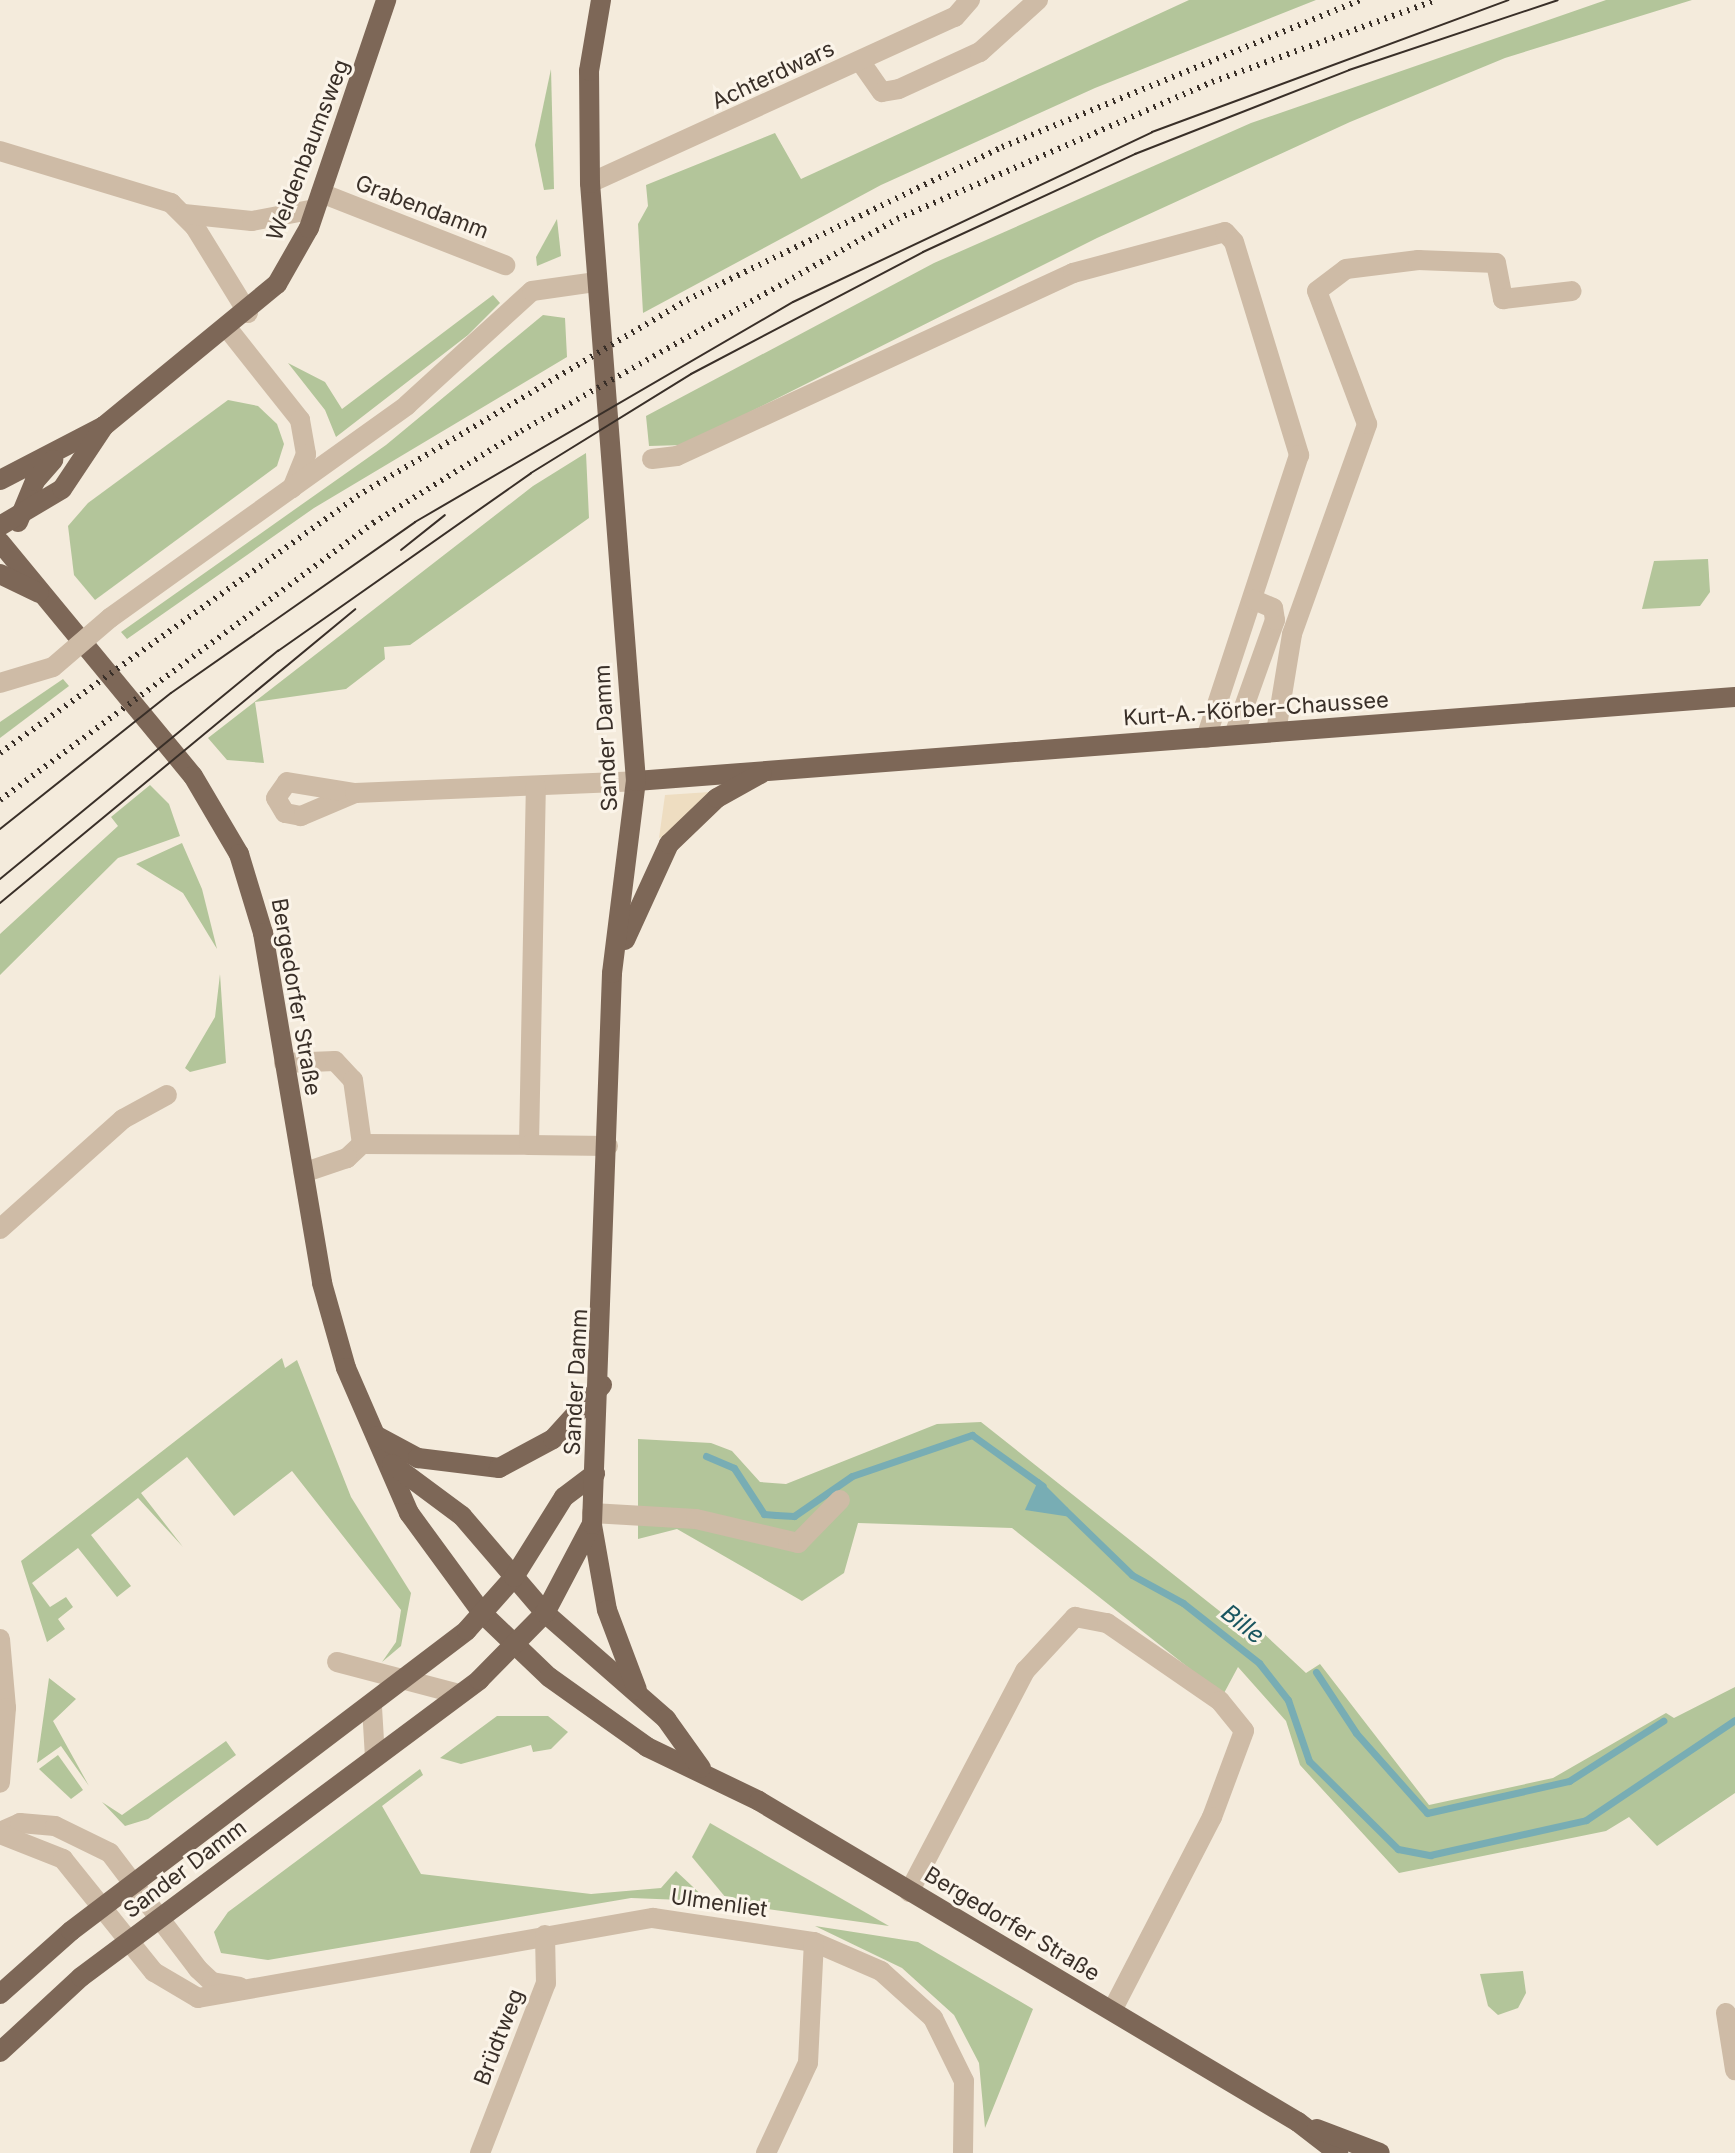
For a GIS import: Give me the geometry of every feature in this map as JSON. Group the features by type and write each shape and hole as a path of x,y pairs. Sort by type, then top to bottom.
{"main road":[{"name":"Weidenbaumsweg","path":"0,480 104,426 248,313 277,284 318,201 386,0"},
{"name":"Sander Damm","path":"0,2052 127,1942 516,1648 545,1613 592,1519 602,1385 612,973 636,781 590,183 589,71 601,0"},
{"name":"Weidenbaumsweg","path":"22,516 69,481 104,426"},
{"name":"Weidenbaumsweg","path":"1,543 22,516 41,473 78,440"},
{"name":"Bergedorfer Straße","path":"1,543 218,811 259,912 329,1311 373,1434 392,1464 409,1513 483,1614 516,1648 647,1747 701,1768 1298,2122 1338,2153"},
{"name":"Bergedorfer Straße","path":"0,574 39,593"},
{"name":"Kurt-A.-Körber-Chaussee","path":"636,781 780,765 1206,738 1735,697"},
{"name":"Kurt-A.-Körber-Chaussee","path":"612,973 669,844 717,798 780,765"},
{"path":"373,1434 418,1458 499,1468 553,1439 602,1385"},
{"name":"Bergedorfer Straße","path":"392,1464 462,1516 545,1613 666,1719 701,1768"},
{"name":"Sander Damm","path":"0,1994 103,1907 412,1678 483,1614 514,1577 564,1497 595,1474"},
{"path":"592,1519 614,1635 640,1698"},
{"name":"Bergedorfer Straße","path":"1298,2122 1380,2153"}],"street":[{"name":"Achterdwars","path":"590,183 955,17 970,0"},
{"path":"860,61 882,92 899,89 980,52 1038,0"},
{"path":"0,151 150,194 184,214 252,221 318,201"},
{"name":"Grabendamm","path":"318,201 505,265"},
{"path":"184,214 248,313"},
{"path":"652,459 677,456 1073,273 1219,231 1234,242 1299,455 1254,600 1206,738"},
{"path":"1276,732 1292,634 1367,424 1317,291 1346,269 1418,260 1496,263 1503,299 1572,291"},
{"path":"1,683 53,667 110,618 435,383 532,291 596,282"},
{"path":"228,329 300,420 306,454 292,489"},
{"path":"1234,735 1275,620 1273,608 1254,600"},
{"name":"Kurt-A.-Körber-Chaussee","path":"355,793 636,781"},
{"path":"529,1145 536,786"},
{"path":"284,1063 335,1061 345,1068 362,1144"},
{"path":"0,1229 123,1119 167,1095"},
{"path":"303,1173 347,1158 362,1144 608,1146"},
{"path":"592,1519 629,1517 712,1522 798,1543 840,1500"},
{"path":"909,1892 1001,1708 1054,1634 1085,1616 1164,1657 1242,1722 1244,1743 1112,2011"},
{"path":"0,1639 6,1708 0,1783"},
{"path":"337,1662 412,1678 459,1694"},
{"path":"372,1707 375,1757"},
{"path":"0,1833 20,1823 55,1826 110,1853 137,1882 205,1977 240,1988"},
{"name":"Ulmenliet","path":"0,1833 54,1852 103,1907 127,1942 185,1995 545,1935 670,1918 814,1942 881,1971 933,2018 964,2081 963,2153"},
{"name":"Brüdtweg","path":"480,2153 546,1983 545,1935"},
{"path":"766,2153 808,2063 814,1942"},
{"path":"1726,2013 1735,2070"}],"green space":[{"path":"1189,0 1316,0 1095,88 881,185 643,313 638,224 648,206 646,185 775,133 801,179"},
{"path":"1606,0 1692,0 1505,58 1350,122 1097,238 684,445 649,446 646,416 934,263 1251,123"},
{"path":"551,69 554,189 544,190 535,145"},
{"path":"557,219 561,256 537,266 536,257"},
{"path":"493,295 500,303 468,335 336,437 325,410 288,363 325,382 342,409"},
{"path":"543,315 565,318 567,357 314,508 127,639 121,632 386,445"},
{"path":"228,400 258,406 277,424 284,444 277,466 95,600 74,575 68,526 88,503"},
{"path":"586,453 589,518 410,645 384,647 385,659 346,689 255,702 264,763 227,760 208,738 533,486"},
{"path":"1708,559 1710,592 1700,606 1642,609 1654,561"},
{"path":"63,679 69,686 0,738 0,722"},
{"path":"150,785 169,804 180,836 118,858 0,975 0,934 118,826 111,817"},
{"path":"182,843 202,889 217,949 183,893 136,864"},
{"path":"220,974 226,1063 190,1072 185,1068 215,1017"},
{"path":"282,1358 285,1368 297,1360 351,1497 411,1593 401,1646 382,1662 396,1642 401,1610 292,1471 234,1516 187,1457 141,1493 183,1547 138,1498 91,1535 131,1586 117,1597 78,1548 32,1583 50,1607 66,1597 73,1607 58,1619 65,1629 47,1642 21,1561"},
{"path":"981,1422 1222,1613 1232,1604 1306,1673 1320,1664 1429,1805 1553,1778 1666,1713 1674,1718 1735,1687 1735,1793 1657,1846 1629,1817 1606,1831 1399,1873 1300,1765 1286,1721 1238,1667 1223,1695 1012,1528 858,1523 844,1573 802,1601 677,1529 638,1539 638,1439 711,1443 732,1451 760,1482 786,1484 937,1424"},
{"path":"49,1678 76,1699 53,1721 89,1786 61,1746 37,1763"},
{"path":"497,1716 548,1716 568,1732 551,1749 533,1752 531,1745 461,1764 440,1758"},
{"path":"226,1741 236,1755 148,1819 125,1826 102,1802 122,1815"},
{"path":"58,1755 83,1790 71,1799 39,1769"},
{"path":"420,1769 423,1775 382,1806 421,1874 591,1894 661,1888 676,1871 708,1901 631,1898 268,1960 221,1953 214,1932 228,1912"},
{"path":"710,1823 889,1926 731,1904 692,1857"},
{"path":"815,1926 918,1942 1033,2009 985,2128 979,2063 954,2015 902,1968"},
{"path":"1523,1971 1526,1993 1518,2008 1498,2015 1488,2006 1480,1974"}],"shaded area":[{"path":"710,792 665,836 659,838 665,795"}],"water":[{"path":"1039,1479 1068,1508 1071,1517 1025,1510"}],"waterway":[{"name":"Bille","path":"706,1456 734,1468 764,1514 794,1516 852,1476 972,1435 1043,1486"},
{"name":"Bille","path":"1065,1510 1132,1575 1183,1603 1259,1663 1288,1700 1309,1761 1398,1849 1430,1855 1586,1820 1735,1720"},
{"path":"1316,1672 1356,1733 1427,1813 1569,1781 1663,1721"}],"tram line":[{"path":"0,829 171,693 415,522 793,302 1152,132 1508,0"},
{"path":"0,879 278,651 531,473 691,374 923,252 1135,154 1349,70 1558,0"},
{"path":"401,550 445,515"},
{"path":"0,903 355,609"}],"railway":[{"path":"0,753 357,496 687,300 1002,147 1361,0"},
{"path":"0,800 373,523 521,431 897,219 1212,82 1436,0"}]}
